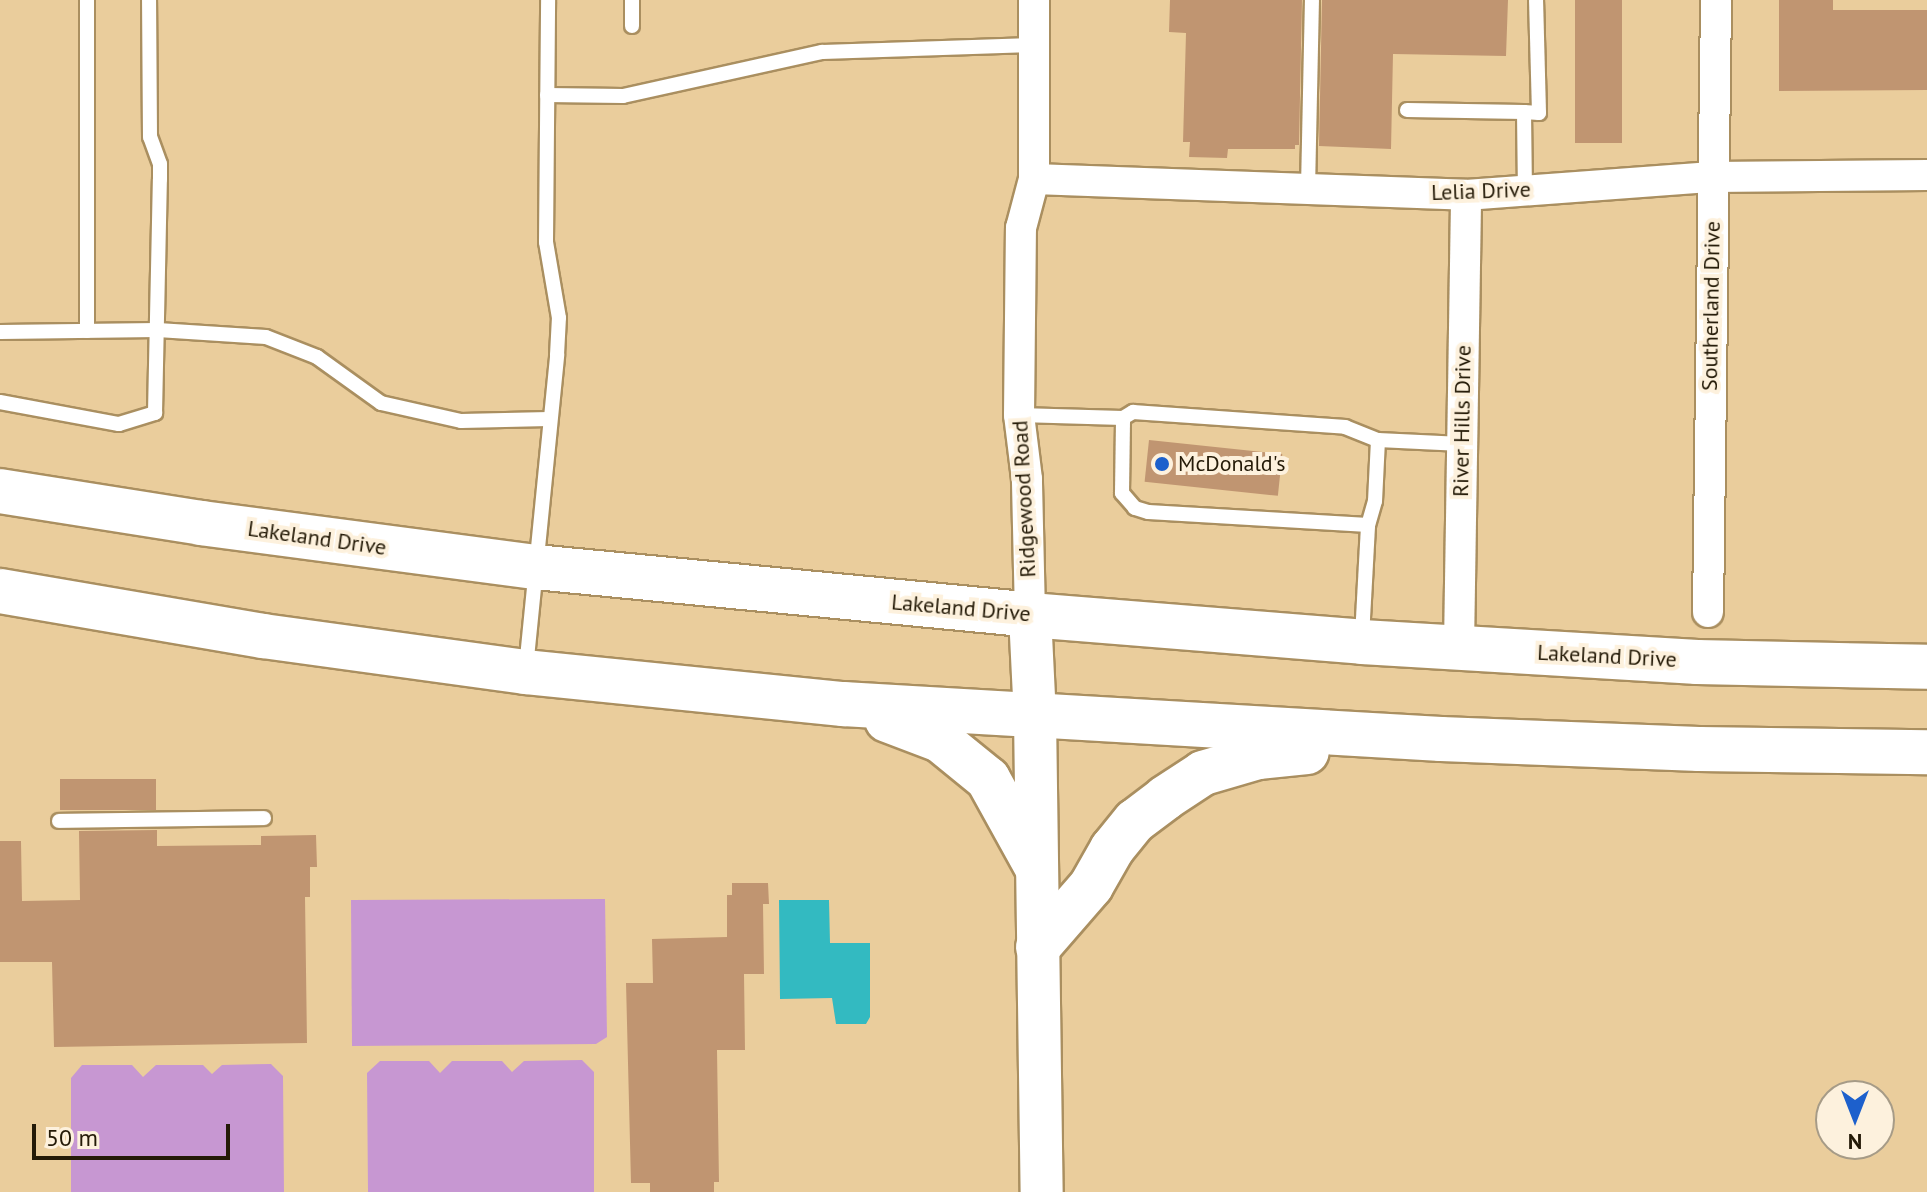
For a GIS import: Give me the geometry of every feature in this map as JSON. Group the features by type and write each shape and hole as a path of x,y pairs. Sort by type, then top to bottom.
{"highway":[{"name":"Lakeland Drive","path":"0,491 201,523 535,567 1030,615 1362,642 1697,662 1927,667"},
{"path":"0,591 263,636 526,672 843,704 1441,739 1699,749 1927,752"},
{"path":"843,704 940,740 965,757 988,779 1036,866"},
{"path":"1038,947 1091,886 1112,849 1135,821 1203,773 1258,757 1441,739"}],"street":[{"name":"Ridgewood Road","path":"1034,0 1034,179 1021,228 1019,415 1027,479 1035,716 1042,1192"},
{"name":"Southerland Drive","path":"1708,612 1716,0"},
{"name":"Lelia Drive","path":"1034,179 1466,195 1712,177 1927,175"},
{"name":"River Hills Drive","path":"1459,647 1466,195"}],"lane":[{"path":"87,0 87,331"},
{"path":"0,402 119,424 155,413 160,164 150,137 149,0"},
{"path":"526,672 559,318 546,242 548,0"},
{"path":"632,0 632,26"},
{"path":"1308,189 1312,0"},
{"path":"1407,110 1539,113 1536,0"},
{"path":"547,95 623,96 822,52 1033,45"},
{"path":"1524,112 1525,190"},
{"path":"0,332 158,330 266,337 317,357 381,403 461,421 549,419"},
{"path":"1019,415 1123,418 1133,412 1345,427 1378,440 1462,444"},
{"path":"1123,418 1122,493 1135,508 1148,512 1368,525"},
{"path":"1362,642 1368,525 1375,501 1378,440"},
{"path":"59,821 264,818"}],"shaded area":[{"path":"605,899 607,1037 596,1044 352,1046 351,900"},
{"path":"582,1060 594,1072 594,1192 368,1192 367,1073 380,1061 429,1061 440,1073 452,1061 502,1061 512,1072 524,1061"},
{"path":"271,1064 283,1076 284,1192 71,1192 71,1078 82,1065 132,1065 143,1077 156,1065 203,1065 212,1074 222,1065"}],"water":[{"path":"779,900 829,900 830,943 870,943 870,1017 866,1024 836,1024 832,998 780,999"}],"building":[{"path":"1170,0 1302,0 1299,145 1295,145 1295,149 1228,149 1227,158 1189,157 1190,142 1183,142 1186,33 1169,32"},
{"path":"1322,0 1508,0 1506,56 1393,54 1391,149 1319,146"},
{"path":"1575,0 1622,0 1622,143 1575,143"},
{"path":"1779,0 1833,0 1833,10 1927,10 1927,90 1779,91"},
{"path":"1149,440 1282,454 1278,496 1145,482"},
{"path":"60,779 156,779 156,810 60,810"},
{"path":"157,830 157,846 261,845 261,836 316,835 317,867 310,867 310,897 305,897 307,1043 54,1047 52,962 0,962 0,841 21,841 22,901 80,900 79,831"},
{"path":"732,883 768,883 769,904 763,904 764,974 744,974 745,1050 717,1050 719,1182 714,1182 714,1192 650,1192 650,1183 631,1183 626,983 653,983 652,939 727,937 727,895 732,895"}],"place":[{"name":"McDonald's","path":"1162,464"}]}
